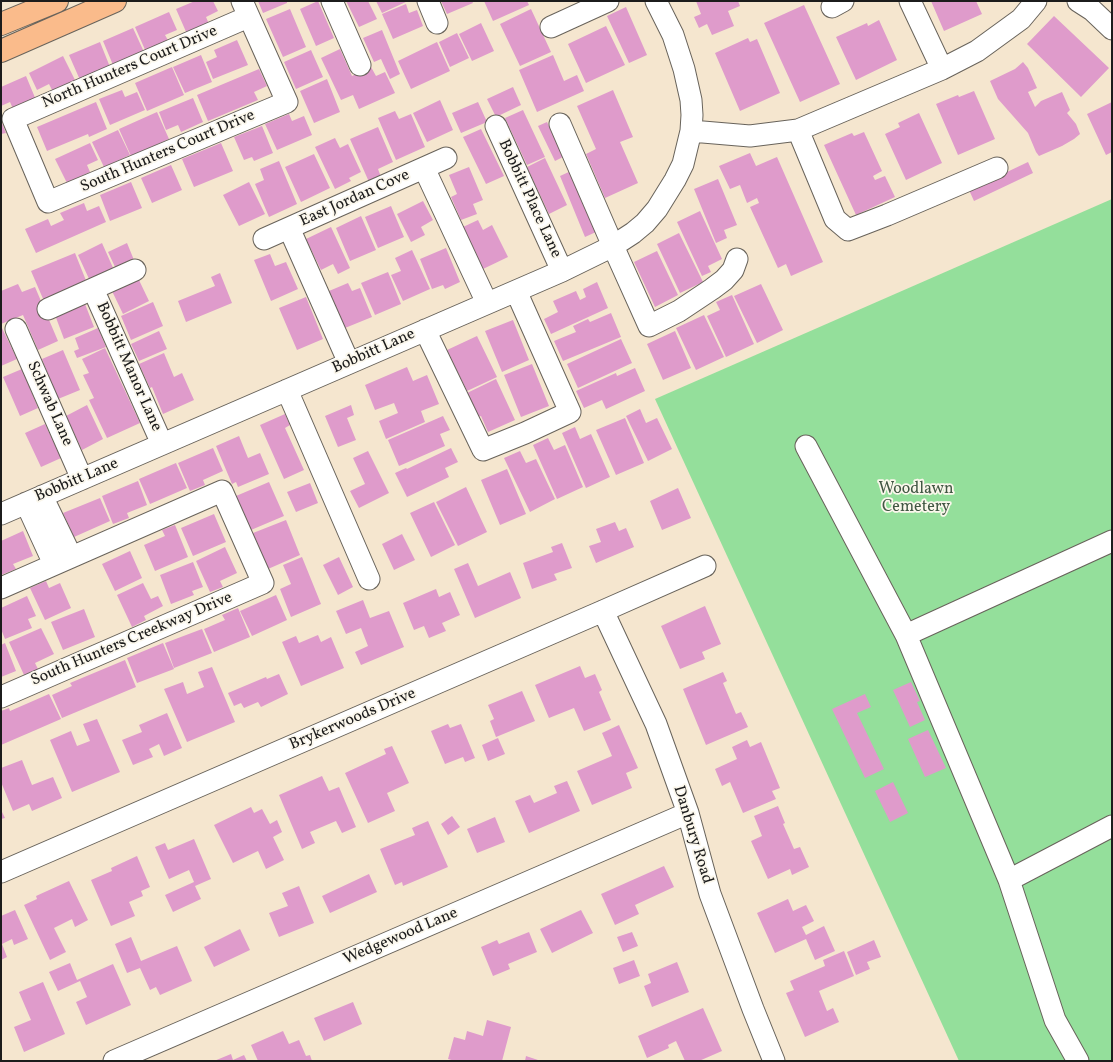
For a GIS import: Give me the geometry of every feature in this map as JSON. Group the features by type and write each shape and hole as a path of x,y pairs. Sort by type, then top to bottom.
{"main road":[{"path":"1,24 57,1"},
{"path":"62,1 71,20"},
{"path":"1,51 115,1"}],"street":[{"path":"332,1 360,65"},
{"path":"428,1 437,23"},
{"path":"551,27 608,1"},
{"name":"Bobbitt Lane","path":"1,514 562,271 613,246 633,233 645,223 667,195 683,164 691,131 691,100 684,68 673,35 656,1"},
{"path":"910,1 942,69"},
{"path":"691,131 750,136 798,130 942,69 977,51 1021,19 1036,1"},
{"path":"1078,1 1092,10 1112,29"},
{"name":"South Hunters Court Drive","path":"48,202 287,102 245,9"},
{"name":"North Hunters Court Drive","path":"48,202 12,119 245,9"},
{"path":"560,124 649,326 679,311 712,289 724,280 733,270 737,260"},
{"name":"Bobbitt Place Lane","path":"496,126 562,271"},
{"path":"798,130 835,219 848,230 997,168"},
{"name":"East Jordan Cove","path":"264,239 446,158"},
{"path":"424,168 487,303"},
{"path":"289,228 349,363"},
{"path":"48,309 135,270"},
{"name":"Bobbitt Manor Lane","path":"93,289 162,444"},
{"path":"426,330 482,450 525,433 570,412 516,291"},
{"name":"Schwab Lane","path":"16,329 82,479"},
{"path":"287,390 369,579"},
{"path":"806,446 906,635 1009,880 1055,1020 1078,1061"},
{"name":"South Hunters Creekway Drive","path":"1,697 263,584 222,491 62,560"},
{"path":"1,588 62,560 34,500"},
{"path":"906,635 1112,541"},
{"name":"Brykerwoods Drive","path":"1,872 705,566"},
{"name":"Danbury Road","path":"603,611 656,724 688,813 710,894 774,1061"},
{"name":"Wedgewood Lane","path":"114,1061 688,813"},
{"path":"1009,880 1112,826"}],"green space":[{"name":"Woodlawn Cemetery","path":"1112,199 1112,1061 959,1061 655,399"}],"building":[{"path":"195,1 213,1 218,11 206,17 209,24 187,34 176,9"},
{"path":"258,1 287,1 287,3 263,13"},
{"path":"318,1 334,38 316,46 300,9"},
{"path":"346,1 368,1 377,19 359,27"},
{"path":"376,1 408,1 382,13"},
{"path":"441,1 472,1 473,3 447,14"},
{"path":"484,1 527,1 529,5 493,21"},
{"path":"696,1 738,1 740,6 728,11 734,26 712,35 707,24 699,28 694,17 701,14"},
{"path":"931,1 976,1 982,14 944,31"},
{"path":"406,4 409,13 417,10 423,26 393,39 382,14"},
{"path":"804,5 840,84 800,102 764,23"},
{"path":"626,7 647,55 629,63 607,16"},
{"path":"290,9 306,47 283,57 266,19"},
{"path":"531,9 551,52 520,66 500,24"},
{"path":"169,12 177,30 165,35 169,42 146,52 135,27"},
{"path":"1054,16 1109,68 1081,97 1027,44"},
{"path":"879,20 897,60 856,80 836,37 867,23 868,26"},
{"path":"481,23 494,51 472,61 459,34"},
{"path":"606,26 625,65 586,83 568,44"},
{"path":"133,28 144,52 113,65 103,41"},
{"path":"382,30 400,74 390,79 381,59 374,62 363,38"},
{"path":"457,33 469,58 450,67 439,42"},
{"path":"748,38 750,42 757,39 780,93 740,111 715,53"},
{"path":"237,40 248,65 213,79 206,62 217,57 214,50"},
{"path":"100,42 110,67 80,80 69,55"},
{"path":"437,42 450,71 411,89 398,61"},
{"path":"340,49 352,76 371,67 376,76 385,72 395,93 359,109 353,95 341,100 321,58"},
{"path":"311,50 323,77 296,89 284,62"},
{"path":"201,55 212,82 185,93 173,67"},
{"path":"553,55 564,81 577,75 584,91 537,112 519,70"},
{"path":"63,56 76,82 53,92 49,84 37,90 29,73"},
{"path":"1023,62 1028,68 1037,88 1028,92 1035,107 1041,101 1062,92 1070,110 1067,113 1076,124 1080,134 1062,146 1039,156 1028,133 998,99 990,81 1015,69"},
{"path":"172,67 184,95 147,111 135,83"},
{"path":"259,69 267,86 254,92 258,100 208,121 197,95"},
{"path":"26,76 36,100 13,109 10,102 1,106 1,87"},
{"path":"327,79 340,112 314,123 300,91"},
{"path":"513,87 521,105 496,117 487,99"},
{"path":"122,90 125,97 137,92 145,110 110,125 99,99"},
{"path":"613,90 633,137 620,142 638,183 605,198 586,154 596,149 577,106"},
{"path":"974,91 995,139 958,155 936,104 958,95 959,97"},
{"path":"193,98 203,122 181,132 178,125 166,130 159,112"},
{"path":"440,100 453,130 427,142 413,113"},
{"path":"96,102 107,129 89,137 88,134 47,151 37,127"},
{"path":"478,102 487,122 461,133 452,113"},
{"path":"1112,102 1112,152 1106,155 1087,114"},
{"path":"523,110 545,157 527,165 505,118"},
{"path":"395,111 399,119 411,114 425,147 396,160 378,118"},
{"path":"157,112 169,139 131,156 119,129"},
{"path":"919,113 942,163 906,180 885,134 900,127 898,123"},
{"path":"289,114 292,121 304,116 312,135 277,150 265,124"},
{"path":"1,121 6,133 1,134"},
{"path":"547,122 563,157 555,161 538,126"},
{"path":"262,126 273,153 254,161 252,157 244,160 234,137"},
{"path":"378,127 393,162 378,169 381,177 369,182 350,139"},
{"path":"481,129 504,176 486,184 463,137"},
{"path":"118,130 130,155 104,167 92,142"},
{"path":"864,132 882,171 873,176 875,180 885,176 895,197 856,215 824,145 852,133 854,136"},
{"path":"335,138 340,148 348,144 361,172 349,178 351,181 335,189 315,147"},
{"path":"90,143 98,160 87,165 90,172 67,183 55,159"},
{"path":"221,143 233,171 194,187 182,159"},
{"path":"750,153 756,166 777,157 823,262 791,276 786,264 778,268 750,207 759,203 757,198 747,203 740,185 730,189 719,166"},
{"path":"314,154 330,188 301,202 285,167"},
{"path":"545,158 567,205 549,214 527,167"},
{"path":"279,161 297,204 269,217 255,184 264,180 260,169"},
{"path":"1028,162 1033,173 974,201 969,190"},
{"path":"171,165 182,190 152,203 141,178"},
{"path":"469,167 483,200 473,204 477,214 461,220 451,197 457,194 449,175"},
{"path":"571,171 596,232 585,237 560,176"},
{"path":"718,179 737,225 724,230 727,238 716,243 694,189"},
{"path":"131,182 142,208 110,221 100,195"},
{"path":"249,182 265,214 239,226 223,195"},
{"path":"423,201 433,220 421,227 425,235 411,242 397,214"},
{"path":"84,203 87,211 99,206 106,222 36,253 25,229 48,219 51,226 64,220 60,213"},
{"path":"391,206 404,237 378,248 365,217"},
{"path":"700,211 722,259 708,266 711,272 702,276 677,222"},
{"path":"361,216 376,250 350,261 336,228"},
{"path":"478,220 483,230 492,225 508,257 483,269 463,227"},
{"path":"331,227 350,268 338,274 333,264 321,270 306,239"},
{"path":"679,233 703,282 680,293 657,244"},
{"path":"102,243 114,270 90,281 78,255"},
{"path":"127,243 134,260 116,269 108,252"},
{"path":"446,248 460,282 445,289 443,285 432,289 420,259"},
{"path":"412,250 430,289 403,301 391,275 401,271 395,258"},
{"path":"657,251 678,295 655,307 634,262"},
{"path":"75,253 87,283 44,301 31,271"},
{"path":"270,254 275,266 286,262 298,289 271,301 254,260"},
{"path":"388,272 401,304 375,315 361,283"},
{"path":"220,273 232,303 186,322 178,301 215,286 211,277"},
{"path":"138,278 149,301 123,314 112,291"},
{"path":"597,282 608,308 551,334 544,319 558,312 553,301 576,291 580,300 586,297 583,289"},
{"path":"348,283 352,291 360,288 372,317 345,328 329,291"},
{"path":"18,284 22,292 35,287 58,341 38,350 23,315 1,324 1,291"},
{"path":"761,284 783,330 757,343 734,296"},
{"path":"732,295 754,344 726,357 707,316 720,310 716,302"},
{"path":"306,297 323,339 297,350 279,308"},
{"path":"153,302 163,326 131,340 121,316"},
{"path":"85,304 94,327 64,339 55,315"},
{"path":"611,313 621,337 563,361 554,341 576,332 573,326 588,319 590,322"},
{"path":"704,315 724,357 696,370 676,328"},
{"path":"513,320 529,360 502,372 485,331"},
{"path":"1,326 17,359 1,366"},
{"path":"98,328 106,347 77,358 74,351 79,349 75,338"},
{"path":"159,331 167,349 139,361 131,344"},
{"path":"675,331 691,368 663,380 647,344"},
{"path":"477,336 497,377 467,391 447,350"},
{"path":"621,339 632,363 578,388 567,364"},
{"path":"105,348 140,423 107,438 89,400 94,398 83,375 89,373 82,359"},
{"path":"63,350 80,390 58,399 42,359"},
{"path":"164,353 174,377 182,373 194,400 163,414 152,387 150,388 139,364"},
{"path":"532,364 549,406 521,417 504,375"},
{"path":"407,367 413,381 427,375 439,404 421,411 425,422 386,439 379,421 398,413 394,403 375,410 365,385"},
{"path":"635,368 645,391 606,409 602,400 584,408 576,391 616,373 617,376"},
{"path":"22,369 38,408 20,416 3,377"},
{"path":"496,379 515,420 488,432 481,416 478,417 467,393"},
{"path":"87,405 103,439 82,450 66,416"},
{"path":"351,405 354,415 347,418 356,440 338,447 325,416"},
{"path":"640,409 646,423 657,418 672,449 648,461 626,416"},
{"path":"285,414 290,425 285,428 304,470 284,479 260,425"},
{"path":"443,416 450,430 440,434 445,446 399,466 388,440"},
{"path":"625,418 644,463 616,475 596,430"},
{"path":"45,424 61,458 41,467 25,433"},
{"path":"575,427 580,439 591,434 610,477 586,488 562,433"},
{"path":"239,436 248,458 260,453 269,474 238,487 236,482 232,484 216,446"},
{"path":"548,438 554,450 565,445 583,487 557,499 533,445"},
{"path":"213,448 223,471 203,480 205,485 190,491 178,463"},
{"path":"451,448 458,462 445,468 449,477 407,497 395,473 406,468 407,469"},
{"path":"368,451 389,493 359,508 350,491 365,484 353,458"},
{"path":"520,451 526,463 536,459 555,499 530,512 504,458"},
{"path":"176,463 187,488 150,504 139,479"},
{"path":"507,469 526,514 500,525 481,480"},
{"path":"138,481 147,505 127,513 129,518 113,524 102,496"},
{"path":"269,482 284,516 251,530 236,496"},
{"path":"310,483 318,503 296,512 287,492"},
{"path":"466,487 487,532 458,546 436,502"},
{"path":"678,488 691,518 662,530 650,501"},
{"path":"100,498 110,521 74,537 63,513"},
{"path":"434,502 455,545 431,557 410,513"},
{"path":"214,514 226,542 193,556 181,528"},
{"path":"286,520 300,555 268,569 253,533"},
{"path":"615,522 619,531 626,528 634,547 596,563 589,546 601,542 596,529"},
{"path":"175,525 188,557 155,571 144,545 165,536 162,530"},
{"path":"23,531 33,556 13,564 16,569 1,575 1,541"},
{"path":"402,534 415,560 394,570 382,544"},
{"path":"562,543 572,568 554,574 557,580 532,589 523,563 553,552 551,547"},
{"path":"225,547 237,573 220,581 223,587 210,592 196,561"},
{"path":"130,551 142,578 115,591 102,564"},
{"path":"302,557 321,604 291,617 280,589 291,584 283,565"},
{"path":"339,557 353,587 338,595 323,565"},
{"path":"193,562 203,587 192,591 194,595 171,604 160,575"},
{"path":"468,563 478,586 510,572 521,598 475,618 454,569"},
{"path":"46,581 49,588 60,583 71,608 45,620 30,588"},
{"path":"143,583 151,599 158,596 163,606 144,616 146,620 132,627 117,595"},
{"path":"436,589 439,597 450,592 460,615 442,623 446,631 429,638 424,626 414,630 403,603"},
{"path":"276,595 287,620 252,636 240,611"},
{"path":"27,596 36,616 28,619 32,628 5,639 1,629 1,608"},
{"path":"363,600 370,618 389,611 404,647 361,665 355,652 368,646 361,628 346,634 336,611"},
{"path":"705,606 721,644 702,652 705,659 680,669 661,626"},
{"path":"238,608 250,637 214,652 204,629 225,620 222,615"},
{"path":"84,609 95,637 63,650 51,622"},
{"path":"41,628 54,654 35,663 38,669 24,675 9,642"},
{"path":"202,629 212,653 174,668 165,643"},
{"path":"318,635 321,642 331,637 344,668 301,686 282,642 296,636 299,643"},
{"path":"5,643 16,671 1,677 1,645"},
{"path":"163,643 174,669 137,683 127,658"},
{"path":"125,660 136,687 62,718 52,695 72,686 70,683"},
{"path":"580,666 585,678 595,674 602,690 599,692 611,720 584,731 574,708 549,718 535,685"},
{"path":"212,667 235,722 187,742 164,689 183,682 187,694 204,687 198,672"},
{"path":"723,672 727,681 723,683 736,714 741,712 748,727 706,745 683,689"},
{"path":"279,674 288,694 261,707 258,702 244,708 241,703 234,706 228,693 266,677 267,679"},
{"path":"911,682 920,701 917,702 925,720 910,727 893,690"},
{"path":"522,691 535,721 496,737 490,721 494,719 488,705"},
{"path":"49,694 61,719 1,745 1,711 9,708 10,711"},
{"path":"865,694 871,707 857,713 884,769 865,778 832,709"},
{"path":"167,713 182,748 164,756 159,744 149,749 153,757 133,765 122,740 142,732 139,725"},
{"path":"97,719 120,772 72,792 50,740 71,731 77,746 90,741 83,724"},
{"path":"448,724 450,728 461,724 475,758 465,762 463,757 445,764 431,731"},
{"path":"619,725 638,768 626,773 632,788 592,805 577,771 612,756 602,733"},
{"path":"928,730 946,768 925,777 908,739"},
{"path":"498,738 505,754 488,761 482,745"},
{"path":"747,740 750,747 761,742 780,788 772,791 776,799 743,813 730,782 722,786 715,769 737,759 732,747"},
{"path":"392,746 409,783 387,793 395,811 368,823 345,773 386,754 384,749"},
{"path":"22,760 32,785 53,777 62,798 32,811 29,804 13,811 1,782 1,768"},
{"path":"322,776 329,791 339,787 356,827 342,833 336,821 310,832 315,843 302,849 279,795"},
{"path":"567,781 580,811 529,833 515,801 530,795 534,803 557,793 554,786"},
{"path":"893,782 908,813 890,822 875,791"},
{"path":"778,806 785,823 783,824 794,849 800,847 809,867 792,875 790,869 768,879 751,841 762,836 754,816"},
{"path":"251,807 254,813 262,809 270,824 277,820 282,832 273,837 284,860 266,869 258,851 233,863 214,825"},
{"path":"1,810 5,818 1,819"},
{"path":"452,816 460,827 448,835 441,824"},
{"path":"495,817 505,842 477,853 467,829"},
{"path":"428,821 448,867 403,886 402,882 395,885 380,849 415,835 412,828"},
{"path":"194,839 211,879 195,886 201,899 173,912 165,895 194,882 189,870 169,879 155,847 165,843 168,850"},
{"path":"137,856 150,887 141,891 143,896 129,902 135,916 111,926 91,880 112,871 111,868"},
{"path":"664,866 674,887 635,905 639,914 615,925 601,894"},
{"path":"369,874 377,892 330,913 322,896"},
{"path":"69,881 88,920 75,927 72,919 54,928 66,952 50,960 24,905 37,899 36,896"},
{"path":"299,886 314,923 279,937 269,913 288,906 282,893"},
{"path":"788,899 793,911 806,905 814,921 802,927 806,935 824,926 835,951 815,960 806,939 775,953 757,913"},
{"path":"15,910 28,939 14,945 12,939 2,944 7,957 1,960 1,916"},
{"path":"581,910 593,933 552,953 540,929"},
{"path":"240,929 250,950 214,967 204,947"},
{"path":"529,932 537,952 508,964 510,969 493,976 481,947 497,940 499,944"},
{"path":"632,932 638,946 623,952 617,937"},
{"path":"131,937 141,961 177,946 192,981 160,995 156,987 150,990 140,968 127,973 115,944"},
{"path":"874,940 881,957 867,962 870,969 856,975 847,952"},
{"path":"844,951 854,976 819,991 827,1011 833,1008 839,1022 805,1037 786,993 794,990 790,981 825,966 823,960"},
{"path":"634,960 640,976 619,984 613,968"},
{"path":"677,962 689,992 652,1007 644,986 651,983 648,974"},
{"path":"70,963 77,980 113,964 131,1005 86,1025 76,1002 87,997 80,981 58,991 49,972"},
{"path":"43,982 65,1034 24,1052 14,1027 31,1020 19,992"},
{"path":"353,1002 362,1024 324,1041 314,1018"},
{"path":"703,1008 722,1051 699,1061 685,1061 676,1041 668,1045 669,1048 647,1058 638,1036"},
{"path":"487,1020 511,1027 502,1061 455,1061 448,1059 454,1037 465,1040 467,1031 483,1036"},
{"path":"283,1031 289,1044 299,1040 306,1056 310,1055 312,1061 258,1061 251,1045"},
{"path":"231,1054 233,1060 244,1055 247,1061 214,1061"},
{"path":"526,1056 541,1061 525,1061"}]}
